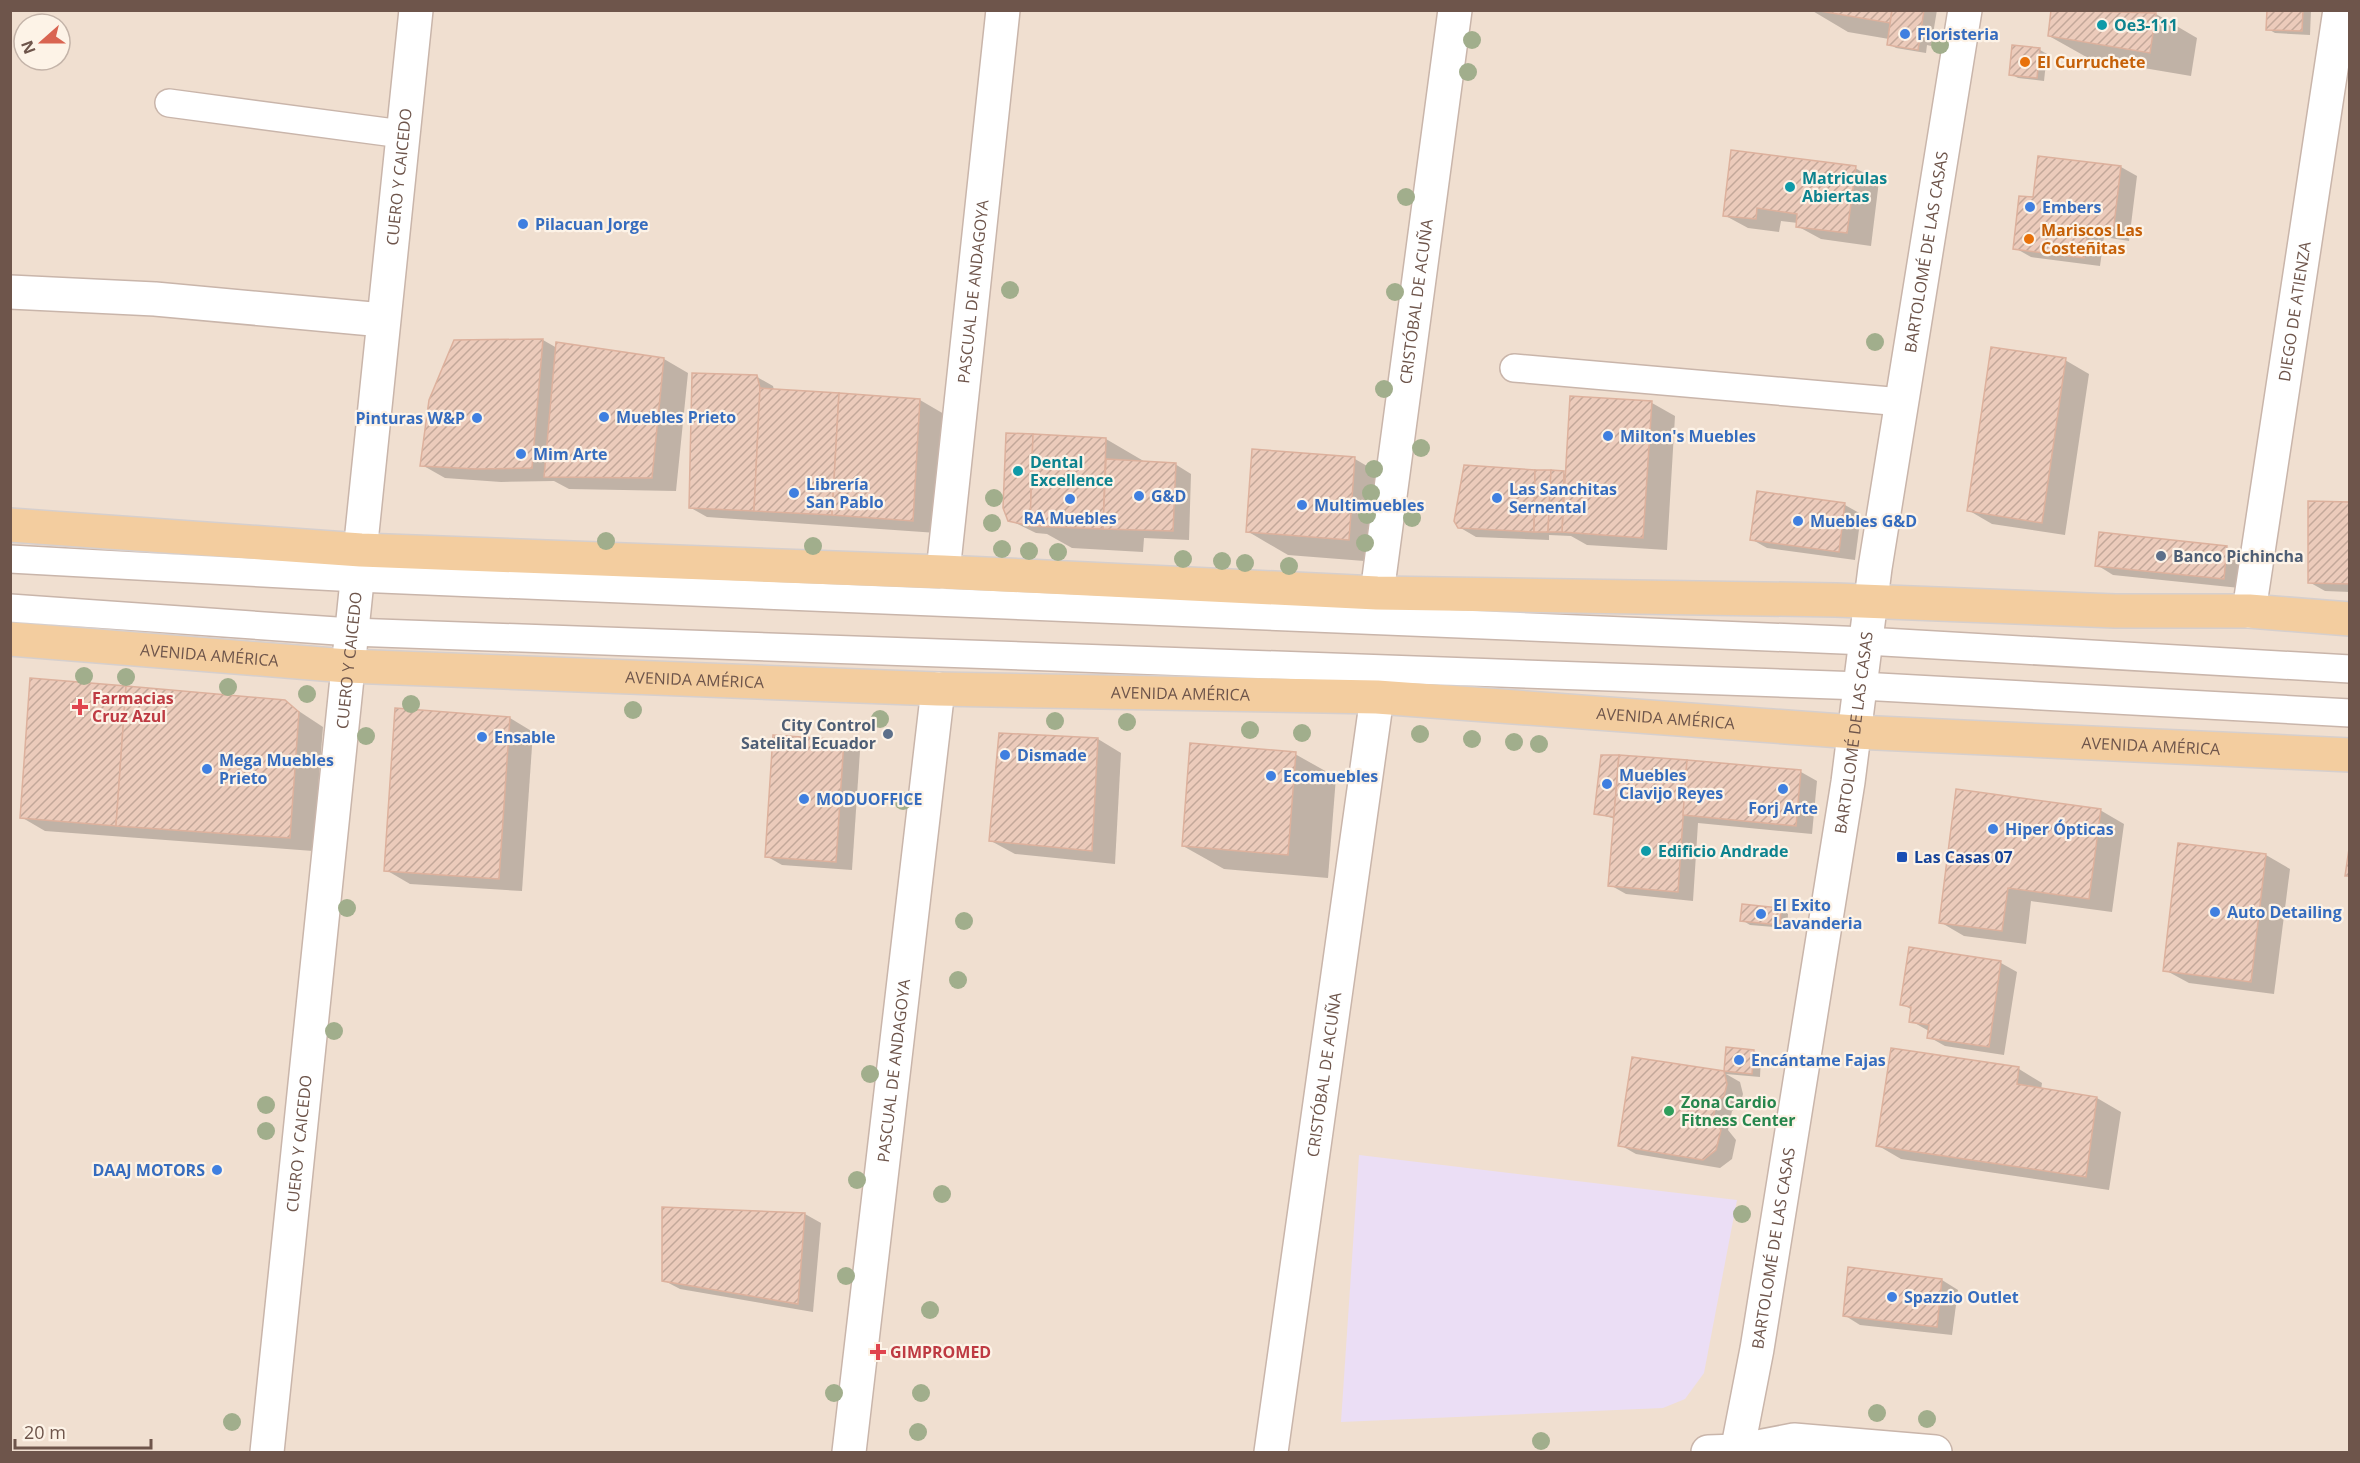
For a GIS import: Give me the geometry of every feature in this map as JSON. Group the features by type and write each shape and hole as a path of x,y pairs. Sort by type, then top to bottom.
{"main road":[{"path":"10,525 359,564 943,572 1377,593 1871,602 2115,611 2249,611 2349,620"},
{"name":"AVENIDA AMÉRICA","path":"10,639 347,666 938,689 1377,696 1855,732 2349,755"}],"street":[{"name":"CUERO Y CAICEDO","path":"267,1452 416,10"},
{"name":"PASCUAL DE ANDAGOYA","path":"943,572 1003,10"},
{"name":"CRISTÓBAL DE ACUÑA","path":"1377,593 1455,10"},
{"name":"BARTOLOMÉ DE LAS CASAS","path":"1728,1452 1757,1349 1855,732 1871,602 1965,10"},
{"name":"DIEGO DE ATIENZA","path":"2249,611 2340,10"},
{"path":"10,292 155,299 383,320"},
{"name":"PASCUAL DE ANDAGOYA","path":"849,1452 938,689"},
{"name":"CRISTÓBAL DE ACUÑA","path":"1271,1452 1377,696"},
{"path":"1728,1452 1794,1440 1935,1452"}],"lane":[{"path":"169,103 402,134"},
{"path":"1514,368 1902,402"},
{"path":"10,559 359,564 1866,641 2349,669"},
{"path":"10,609 351,633 1861,686 2349,713"}],"shaded area":[{"path":"10,11 2349,11 2349,1452 11,1452"},
{"path":"1359,1155 1737,1200 1704,1373 1685,1399 1663,1408 1341,1422"}],"building":[{"path":"1814,10 1892,10 1890,23"},
{"name":"Floristeria","path":"1892,10 1924,10 1918,50 1887,45"},
{"name":"Oe3-111","path":"2051,10 2156,13 2150,53 2048,36"},
{"path":"2267,10 2303,10 2302,31 2266,30"},
{"name":"El Curruchete","path":"2012,45 2040,48 2037,78 2009,75"},
{"name":"Matriculas Abiertas","path":"1731,150 1856,166 1847,233 1796,227 1797,214 1757,208 1756,219 1723,216"},
{"path":"2038,156 2121,166 2113,233 2088,229 2084,258 2013,249 2019,196 2033,197"},
{"path":"543,339 532,468 476,469 420,466 429,400 454,340"},
{"name":"Muebles Prieto","path":"556,342 664,358 652,478 544,477"},
{"path":"1991,347 2066,358 2042,523 1967,511"},
{"path":"692,373 757,375 760,388 754,511 689,508"},
{"path":"760,388 839,393 832,515 754,511"},
{"path":"839,393 920,399 913,521 832,515"},
{"name":"Milton's Muebles","path":"1570,396 1652,401 1643,538 1562,532"},
{"name":"Dental Excellence","path":"1006,433 1033,434 1030,526 1008,521 1003,508"},
{"path":"1033,434 1106,438 1103,529 1030,526"},
{"path":"1252,449 1355,457 1349,540 1246,532"},
{"name":"G&D","path":"1106,459 1176,463 1173,531 1103,529"},
{"name":"Las Sanchitas Sernental","path":"1464,465 1535,470 1534,532 1458,528 1454,521"},
{"path":"1535,470 1551,470 1548,532 1534,532"},
{"path":"1551,470 1564,471 1562,532 1548,532"},
{"name":"Muebles G&D","path":"1757,491 1845,503 1839,552 1750,540"},
{"path":"2308,501 2350,502 2350,584 2308,583"},
{"name":"Banco Pichincha","path":"2099,532 2227,546 2224,579 2095,566"},
{"path":"30,678 126,686 116,826 20,818"},
{"name":"Mega Muebles Prieto","path":"126,686 285,700 299,712 290,838 116,826"},
{"path":"395,708 510,717 499,879 384,871"},
{"path":"999,733 1098,738 1092,851 989,841"},
{"name":"MODUOFFICE","path":"773,735 844,740 836,862 765,857"},
{"path":"1190,743 1296,752 1288,855 1182,846"},
{"name":"Muebles Clavijo Reyes","path":"1601,755 1619,755 1614,817 1594,814"},
{"name":"Edificio Andrade","path":"1619,755 1687,760 1678,892 1608,886"},
{"path":"1687,760 1801,770 1796,826 1683,815"},
{"path":"1956,789 2101,809 2089,899 2008,888 2002,931 1939,923"},
{"path":"2350,842 2350,876 2345,876"},
{"name":"Auto Detailing","path":"2178,843 2266,854 2251,982 2163,971"},
{"name":"El Exito Lavanderia","path":"1742,904 1781,908 1780,925 1740,921"},
{"path":"1909,947 2001,961 1989,1047 1927,1038 1929,1025 1909,1022 1911,1007 1900,1005"},
{"name":"Encántame Fajas","path":"1726,1047 1754,1050 1752,1074 1724,1071"},
{"path":"1891,1048 2019,1067 2017,1084 2097,1097 2086,1177 1876,1146"},
{"name":"Zona Cardio Fitness Center","path":"1632,1057 1724,1071 1727,1084 1724,1096 1716,1102 1713,1120 1721,1130 1716,1150 1703,1160 1618,1146"},
{"path":"662,1207 805,1213 798,1304 662,1281"},
{"name":"Spazzio Outlet","path":"1848,1267 1942,1279 1937,1327 1843,1316"}],"place":[{"name":"Oe3-111","path":"2102,25"},
{"name":"Floristeria","path":"1905,34"},
{"name":"El Curruchete","path":"2025,62"},
{"name":"Matriculas Abiertas","path":"1790,187"},
{"name":"Embers","path":"2030,207"},
{"name":"Pilacuan Jorge","path":"523,224"},
{"name":"Mariscos Las Costeñitas","path":"2029,239"},
{"name":"Muebles Prieto","path":"604,417"},
{"name":"Pinturas W&P","path":"477,418"},
{"name":"Milton's Muebles","path":"1608,436"},
{"name":"Mim Arte","path":"521,454"},
{"name":"Dental Excellence","path":"1018,471"},
{"name":"Librería San Pablo","path":"794,493"},
{"name":"G&D","path":"1139,496"},
{"name":"Las Sanchitas Sernental","path":"1497,498"},
{"name":"RA Muebles","path":"1070,499"},
{"name":"Multimuebles","path":"1302,505"},
{"name":"Muebles G&D","path":"1798,521"},
{"name":"Banco Pichincha","path":"2161,556"},
{"name":"Farmacias Cruz Azul","path":"80,707"},
{"name":"City Control Satelital Ecuador","path":"888,734"},
{"name":"Ensable","path":"482,737"},
{"name":"Dismade","path":"1005,755"},
{"name":"Mega Muebles Prieto","path":"207,769"},
{"name":"Ecomuebles","path":"1271,776"},
{"name":"Muebles Clavijo Reyes","path":"1607,784"},
{"name":"Forj Arte","path":"1783,789"},
{"name":"MODUOFFICE","path":"804,799"},
{"name":"Hiper Ópticas","path":"1993,829"},
{"name":"Edificio Andrade","path":"1646,851"},
{"name":"Las Casas 07","path":"1902,857"},
{"name":"Auto Detailing","path":"2215,912"},
{"name":"El Exito Lavanderia","path":"1761,914"},
{"name":"Encántame Fajas","path":"1739,1060"},
{"name":"Zona Cardio Fitness Center","path":"1669,1111"},
{"name":"DAAJ MOTORS","path":"217,1170"},
{"name":"Spazzio Outlet","path":"1892,1297"},
{"name":"GIMPROMED","path":"878,1352"}]}
